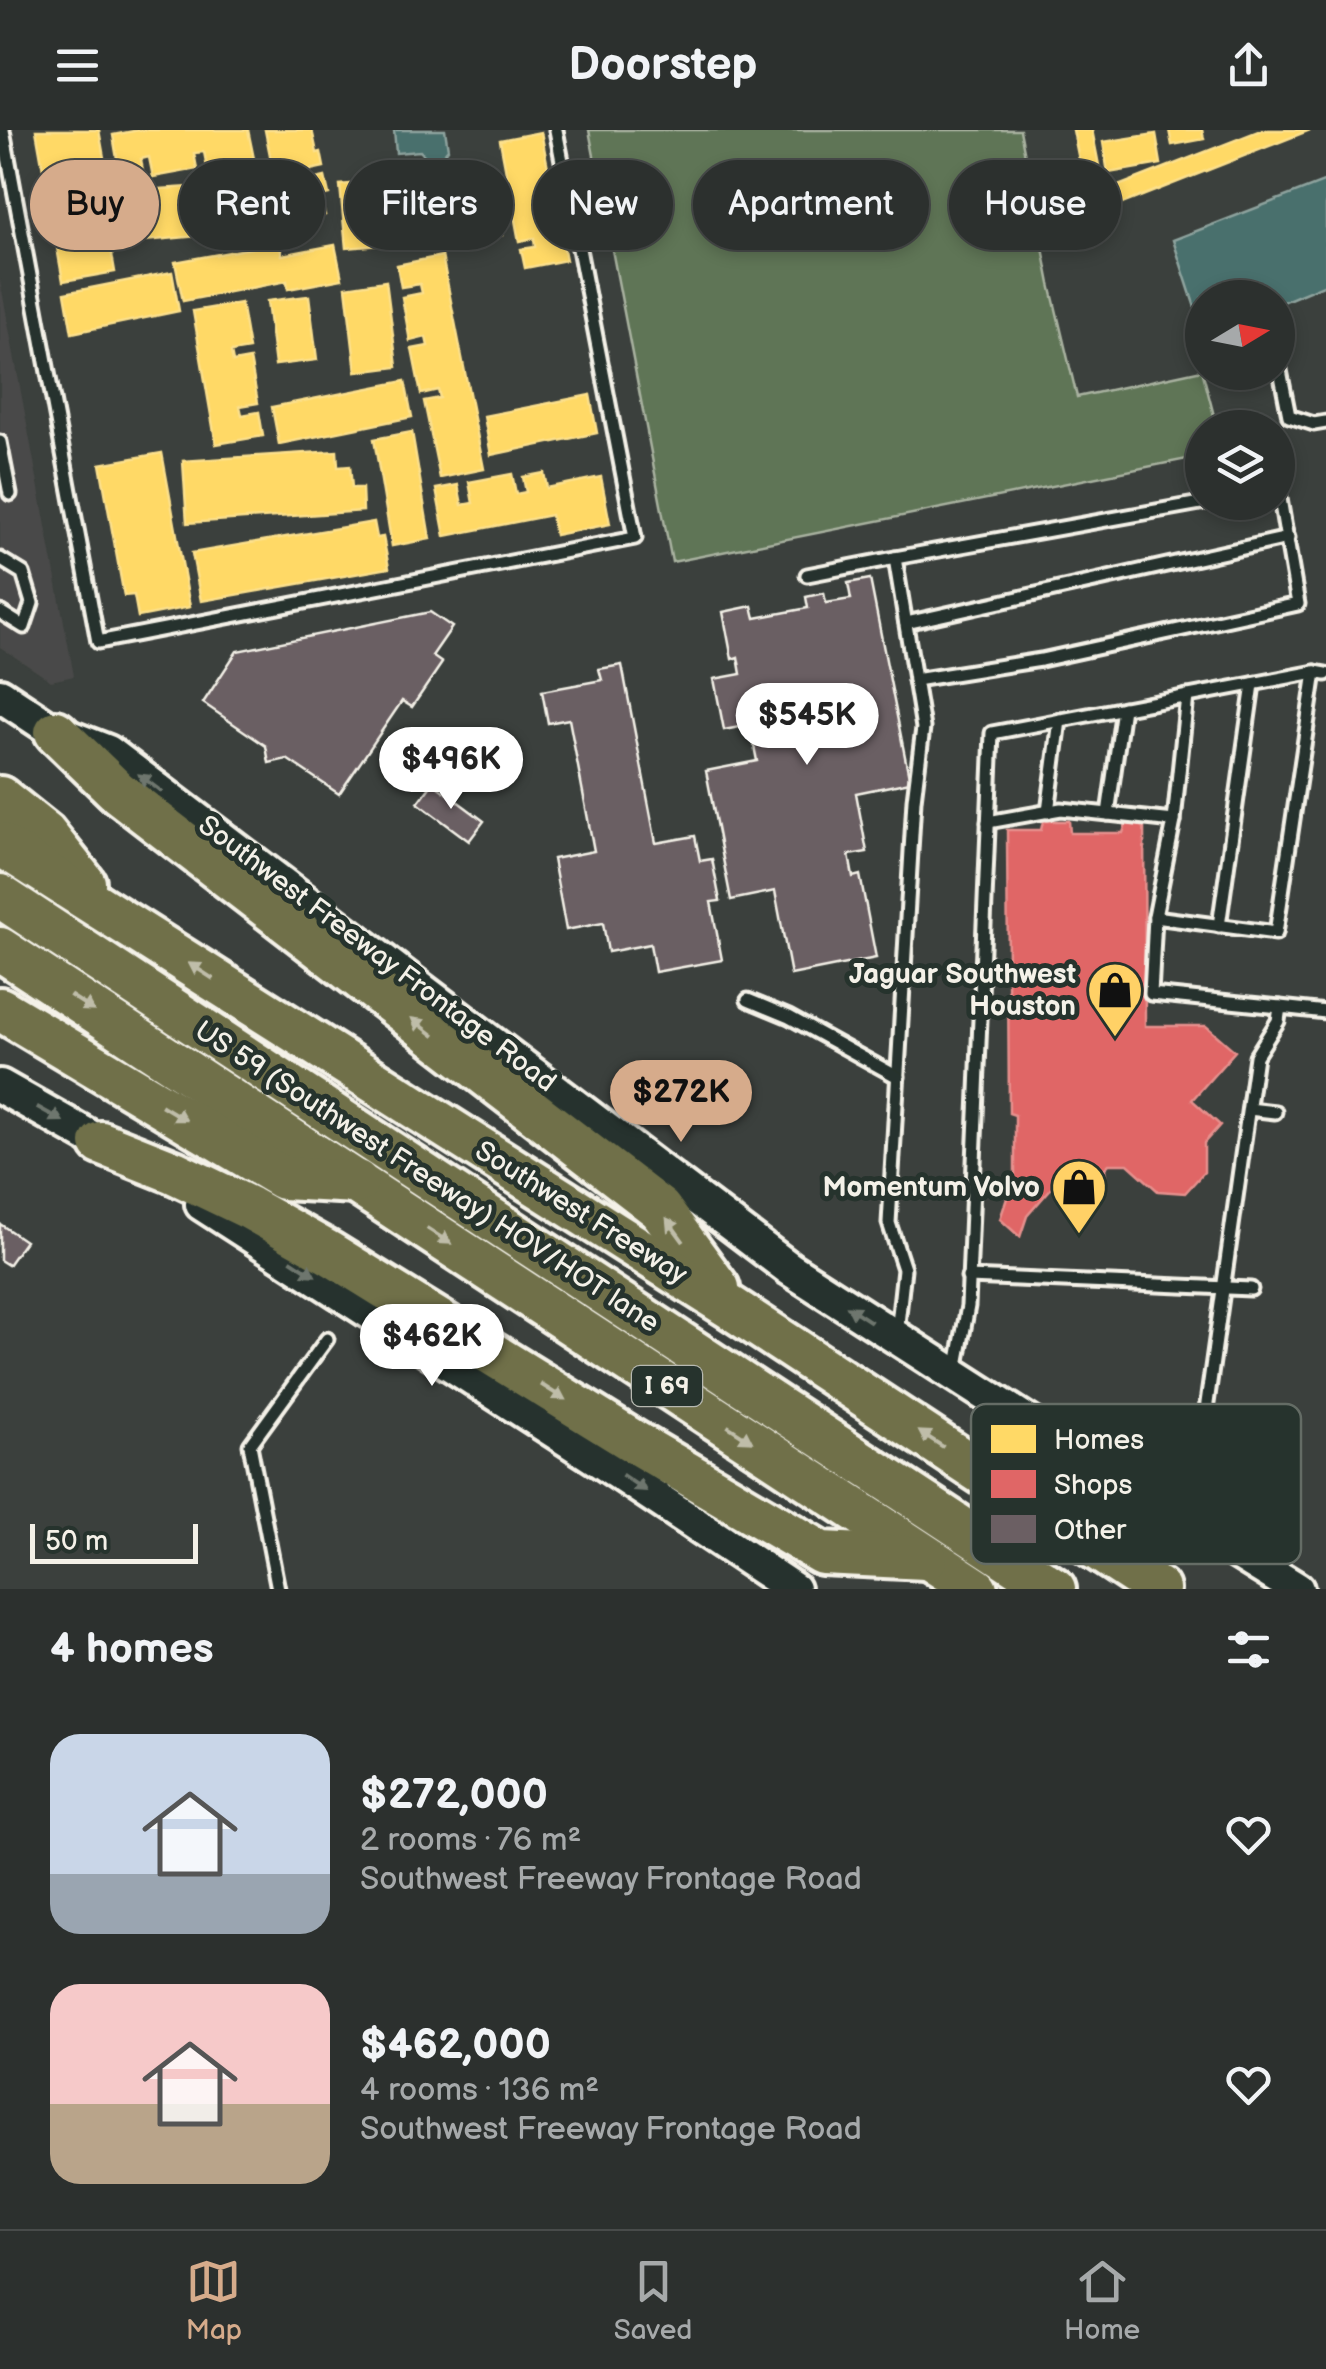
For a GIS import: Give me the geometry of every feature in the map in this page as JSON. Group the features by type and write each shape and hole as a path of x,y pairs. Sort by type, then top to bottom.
{"highway":[{"path":"56,732 118,792 660,1209 733,1309"},
{"path":"0,798 44,834 102,907"},
{"name":"Southwest Freeway","path":"0,844 733,1309 971,1466"},
{"name":"US 59 (Southwest Freeway) HOV/HOT lane","path":"0,896 971,1534"},
{"name":"I 69","path":"0,950 976,1589"},
{"path":"0,1009 282,1178 357,1182"},
{"path":"101,1143 174,1172 281,1226 822,1553 930,1559"},
{"name":"US 59 (Southwest Freeway) HOV/HOT lane","path":"1016,1564 1054,1589"},
{"name":"Southwest Freeway","path":"1120,1564 1158,1589"}],"main road":[{"name":"Southwest Freeway Frontage Road","path":"0,696 56,732 108,752 790,1269 1001,1404"},
{"path":"0,1086 258,1239 793,1589"},
{"name":"Southwest Freeway Frontage Road","path":"1257,1564 1284,1581"}],"lane":[{"path":"3,130 98,642 635,538 556,130"},
{"path":"1284,390 1289,416 1314,424 1326,422"},
{"path":"0,442 10,494 0,486"},
{"path":"807,575 1185,506"},
{"path":"915,680 1041,660 1298,604 1284,520"},
{"path":"906,623 1288,538"},
{"path":"895,558 923,728 914,800 889,1224 904,1269 896,1338"},
{"path":"0,559 23,572 32,603 24,627 0,612"},
{"path":"955,1375 968,1306 992,733 1321,673 1276,933 1155,917"},
{"path":"1219,926 1253,684"},
{"path":"1187,696 1174,821 1155,917 1151,994 1326,1012"},
{"path":"1108,814 1123,708"},
{"path":"1048,812 1060,720"},
{"path":"988,822 1062,809 1174,821"},
{"path":"748,1000 789,1017 898,1077"},
{"path":"1207,1404 1256,1056 1278,1021 1280,1006"},
{"path":"1248,1109 1275,1112"},
{"path":"968,1277 1251,1289"},
{"path":"278,1589 250,1445 326,1340"}],"shaded area":[{"path":"0,280 74,676 51,681 0,647"}],"green space":[{"path":"589,130 1020,130 1026,160 949,160 949,250 1043,250 1077,397 1185,374 1185,390 1207,390 1213,410 1185,410 1185,459 672,562 612,250 673,250 673,160 595,160"}],"water":[{"path":"394,130 445,130 448,149 438,160 429,160 420,151 396,153"},
{"path":"1326,181 1326,284 1295,297 1295,280 1186,280 1173,240"}],"building: Homes":[{"path":"36,130 99,130 104,160 41,160"},
{"path":"139,130 248,130 254,159 206,160 204,152 194,153 195,160 179,160 179,172 159,176 159,160 117,160 113,135"},
{"path":"265,130 312,130 323,160 271,160"},
{"path":"1073,130 1092,130 1098,160 1079,160"},
{"path":"1169,130 1202,130 1204,139 1172,145"},
{"path":"1261,130 1310,130 1121,204 1121,185"},
{"path":"541,132 546,160 533,160 533,238 519,241 513,209 513,160 504,160 500,140"},
{"path":"1156,134 1161,164 1121,171 1121,160 1106,160 1103,142"},
{"path":"340,185 345,185 345,238"},
{"path":"179,188 179,238 159,240 159,189"},
{"path":"335,245 342,279 288,289 287,281 183,301 175,262 241,250 281,250 282,255 325,250"},
{"path":"521,249 564,250 566,260 525,268"},
{"path":"57,250 111,250 115,272 63,281"},
{"path":"442,256 484,469 440,478 424,401 440,398 438,390 421,394 412,349 428,346 426,337 410,341 402,297 422,293 420,284 401,287 397,265"},
{"path":"172,272 179,311 72,333 65,293"},
{"path":"386,281 397,367 356,372 346,287"},
{"path":"309,296 317,360 275,365 267,301"},
{"path":"241,303 249,349 231,352 233,362 250,359 258,403 240,406 242,415 259,412 263,436 216,444 193,311"},
{"path":"405,381 412,417 279,444 272,407"},
{"path":"590,395 597,433 491,455 484,416"},
{"path":"412,432 430,539 392,546 374,439"},
{"path":"337,451 338,467 350,466 352,488 362,488 363,511 187,523 183,461"},
{"path":"162,453 190,607 138,617 134,595 124,596 100,464"},
{"path":"544,473 547,488 601,477 610,524 555,535 551,515 445,536 436,489 458,485 462,505 473,503 469,482 512,474 516,494 526,492 523,477"},
{"path":"374,522 377,538 383,537 389,568 201,601 192,553"}],"building: Shops":[{"name":"Jaguar Southwest Houston","path":"1043,821 1069,821 1070,833 1123,833 1126,824 1144,824 1145,1026 1206,1026 1235,1051 1192,1100 1220,1125 1204,1143 1204,1172 1185,1193 1158,1191 1128,1164 1109,1164 1105,1168 1106,1186 1055,1184 1027,1216 1020,1237 1000,1219 1015,1174 1015,1115 1009,1113 1007,830 1041,830"}],"building: Other":[{"path":"870,579 910,782 856,793 867,852 849,855 853,877 860,875 876,958 791,975 775,891 731,900 706,771 757,761 750,725 724,730 714,679 741,674 738,657 732,659 723,612 752,606 755,618 808,608 806,597 824,593 826,603 851,599 848,583"},
{"path":"430,612 452,627 432,656 442,663 412,707 402,701 339,794 287,759 269,763 266,746 203,703 237,651"},
{"path":"622,665 656,843 695,836 700,861 712,859 720,901 711,902 722,960 655,972 650,944 608,952 603,923 566,930 553,859 594,851 569,719 548,723 542,691 602,680 599,669"},
{"path":"433,783 484,821 469,841 418,803"},
{"path":"0,1224 25,1241 8,1265 0,1260"}],"place":[{"name":"Jaguar Southwest Houston","path":"1115,1039"},
{"name":"Momentum Volvo","path":"1079,1236"}]}
